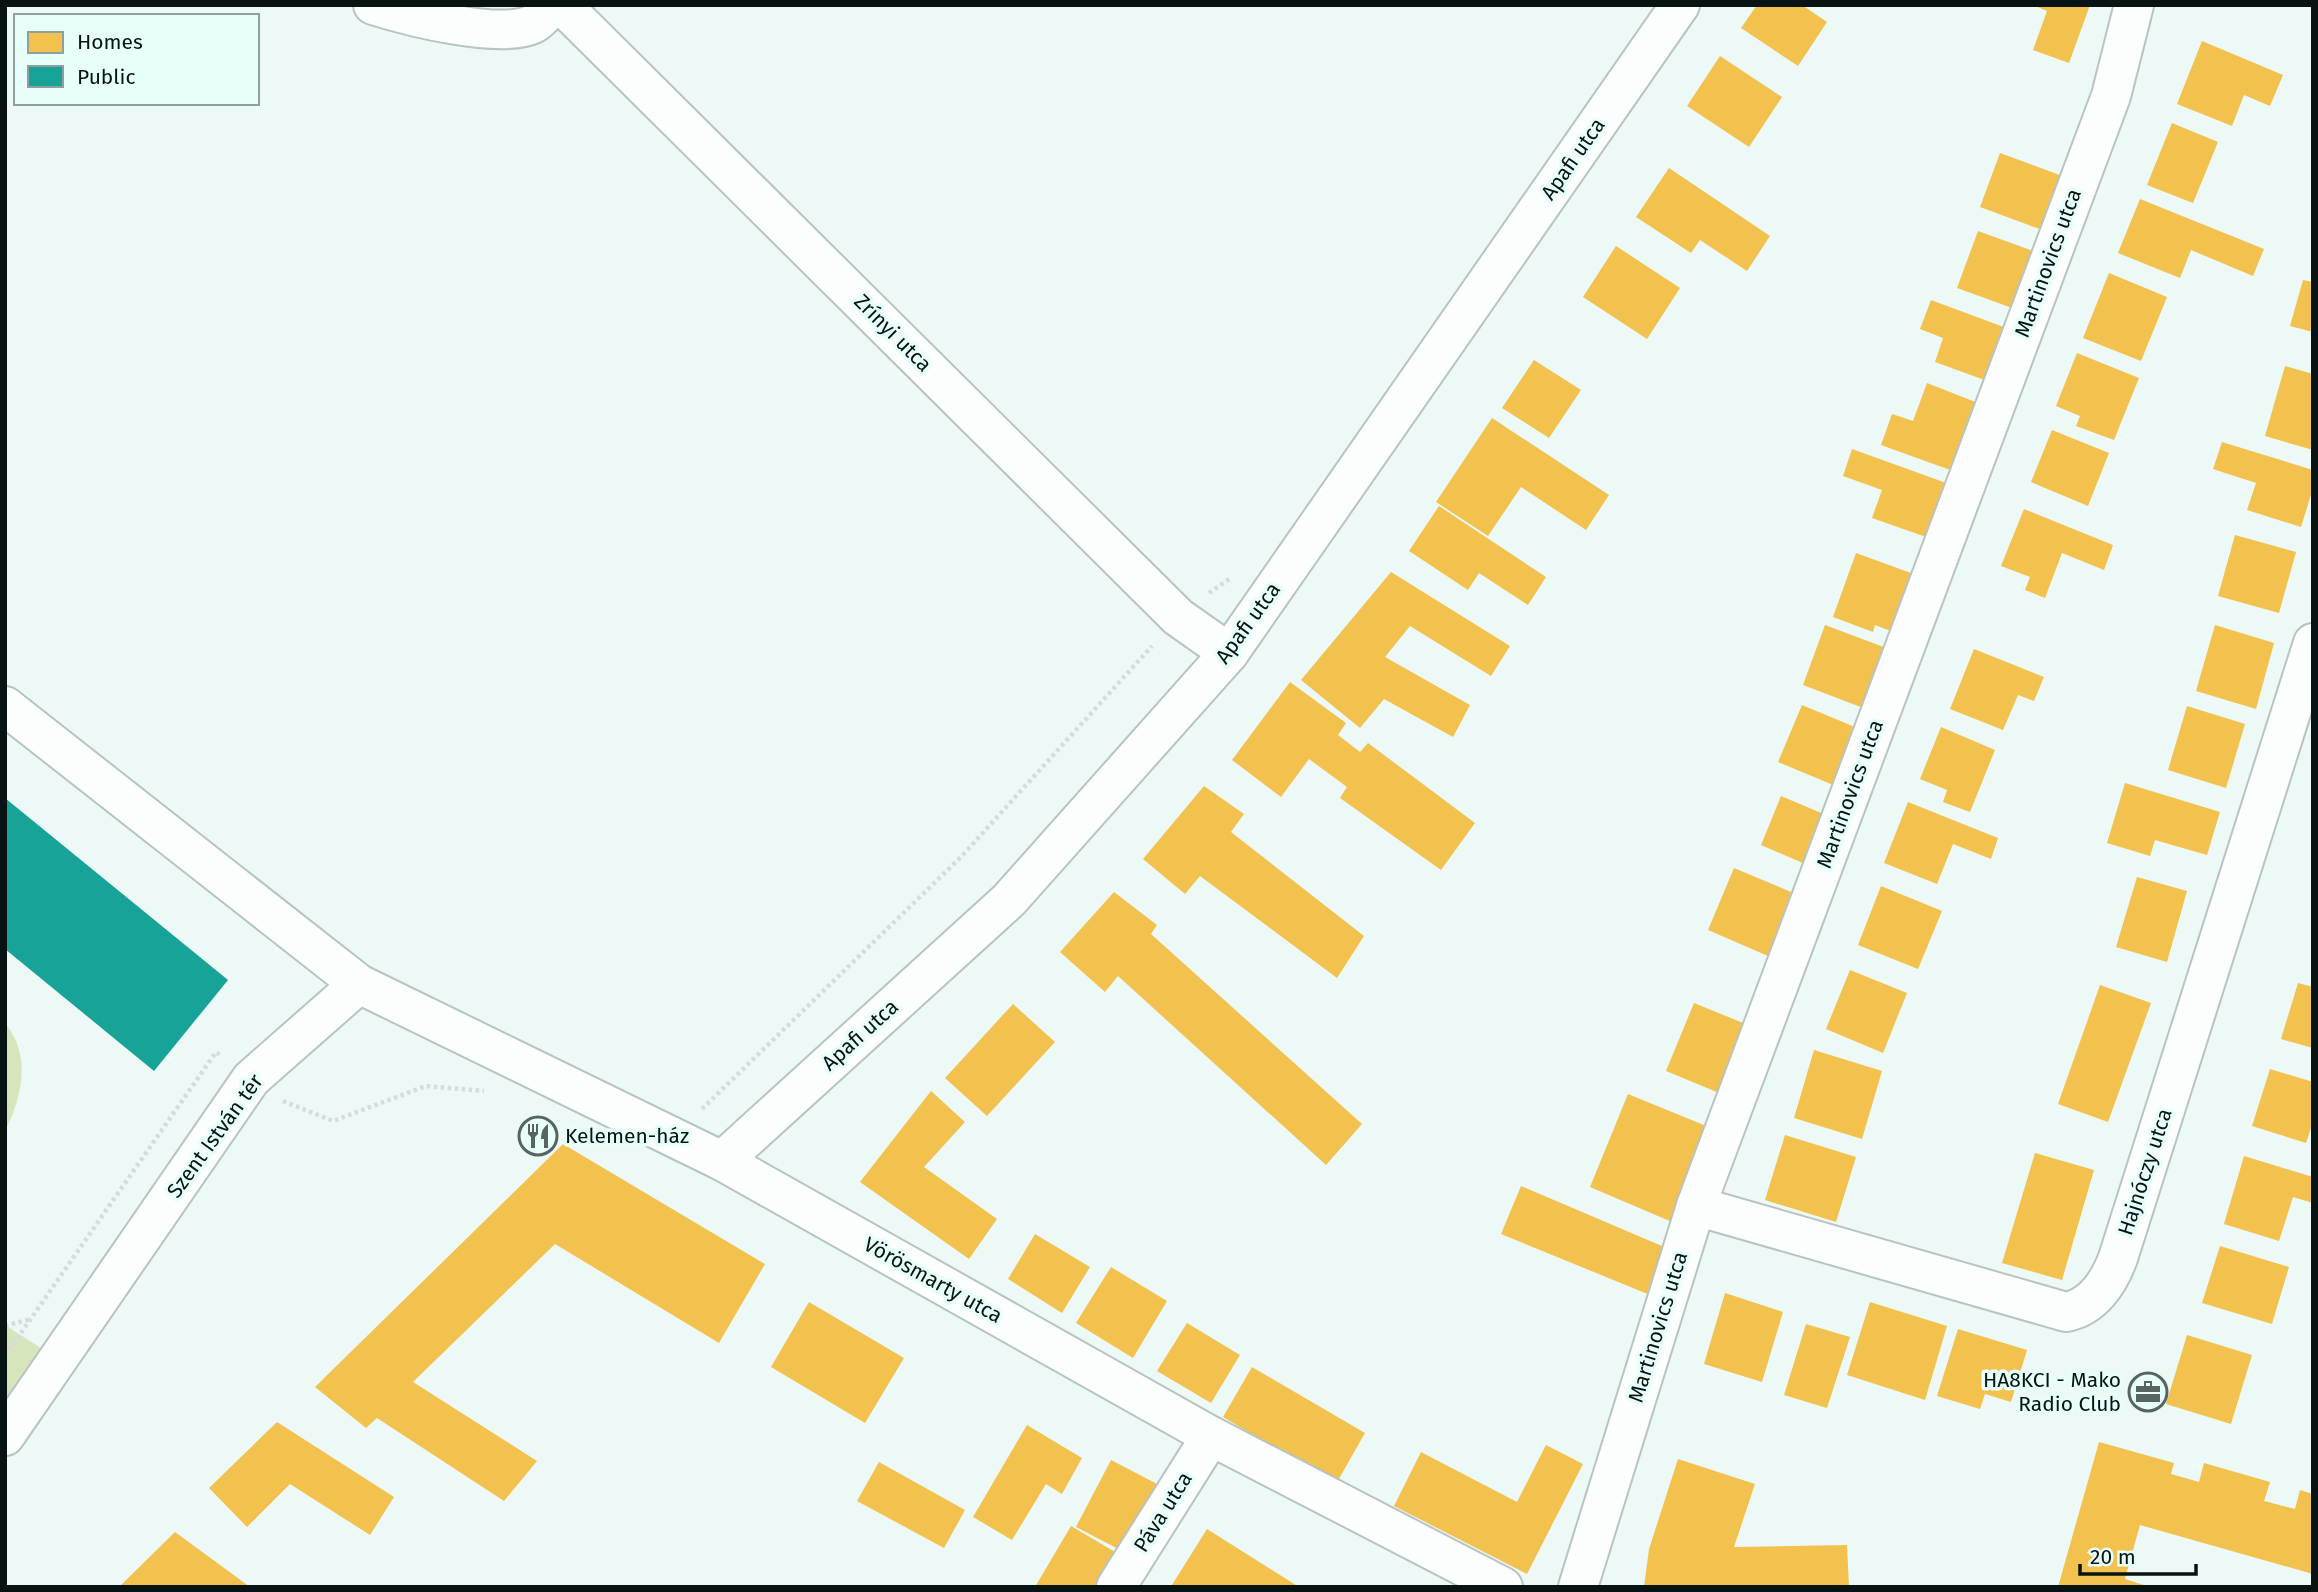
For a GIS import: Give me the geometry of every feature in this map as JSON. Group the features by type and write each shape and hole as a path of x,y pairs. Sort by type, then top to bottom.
{"street":[{"path":"373,5 451,24 494,29 534,24 553,5"},
{"name":"Zrínyi utca","path":"562,5 1178,617 1229,653"},
{"name":"Apafi utca","path":"722,1161 1009,900 1229,653 1680,5"},
{"name":"Martinovics utca","path":"1578,1587 1696,1206 2111,96 2134,5"},
{"name":"Hajnóczy utca","path":"1696,1206 2066,1312 2081,1310 2113,1271 2118,1258 2313,643"},
{"path":"5,706 359,984"},
{"name":"Vörösmarty utca","path":"359,984 722,1161 1211,1436 1503,1587"},
{"name":"Szent István tér","path":"5,1436 251,1079 359,984"},
{"name":"Páva utca","path":"1116,1587 1211,1436"}],"path":[{"path":"5,1326 32,1318"}],"green space":[{"path":"5,1023 19,1049 22,1077 16,1104 5,1131"},
{"path":"5,1325 47,1352 5,1413"}],"building: Homes":[{"path":"1757,5 1802,5 1827,22 1798,66 1741,28"},
{"path":"2033,5 2090,5 2069,63 2033,50 2047,11"},
{"path":"2202,41 2283,75 2270,106 2244,95 2232,126 2177,104"},
{"path":"1720,56 1782,97 1749,147 1687,106"},
{"path":"2172,123 2218,142 2193,203 2147,185"},
{"path":"2000,153 2065,177 2045,231 1980,207"},
{"path":"1669,168 1770,236 1747,271 1700,240 1691,253 1636,217"},
{"path":"2140,199 2264,249 2253,276 2191,250 2180,278 2118,253"},
{"path":"1978,231 2036,252 2015,309 1957,288"},
{"path":"1616,246 1680,288 1647,339 1583,297"},
{"path":"2109,273 2167,297 2141,361 2083,338"},
{"path":"2303,280 2313,282 2313,332 2290,326"},
{"path":"1931,300 2009,329 1990,382 1935,362 1943,338 1920,329"},
{"path":"2077,353 2139,378 2114,440 2076,426 2080,416 2056,406"},
{"path":"1534,360 1581,390 1549,438 1502,408"},
{"path":"2285,366 2313,374 2313,450 2265,436"},
{"path":"1927,383 1978,403 1953,471 1881,445 1892,414 1913,421"},
{"path":"1492,418 1609,495 1586,530 1521,487 1488,536 1436,502"},
{"path":"2052,430 2109,453 2088,506 2031,482"},
{"path":"2222,442 2313,470 2313,488 2301,527 2247,510 2256,483 2213,469"},
{"path":"1852,449 1949,484 1929,538 1872,518 1882,490 1843,476"},
{"path":"1439,506 1546,577 1528,605 1479,573 1468,590 1409,551"},
{"path":"2024,509 2113,545 2104,570 2062,553 2045,598 2025,590 2030,577 2001,566"},
{"path":"2235,535 2296,552 2279,613 2218,596"},
{"path":"1856,553 1922,577 1901,635 1875,625 1873,632 1833,617"},
{"path":"1391,572 1510,646 1491,676 1410,626 1385,657 1470,705 1453,737 1384,699 1360,728 1301,680"},
{"path":"1825,625 1889,649 1866,709 1803,685"},
{"path":"2215,625 2274,643 2256,709 2196,691"},
{"path":"1974,649 2044,677 2034,701 2018,695 2003,730 1950,709"},
{"path":"1290,682 1346,723 1338,735 1360,752 1368,743 1475,823 1441,870 1340,798 1347,787 1309,759 1281,797 1232,760"},
{"path":"1802,705 1862,730 1838,787 1778,762"},
{"path":"2187,706 2245,724 2226,788 2168,770"},
{"path":"1941,727 1995,750 1970,812 1943,802 1947,790 1920,779"},
{"path":"2125,783 2220,812 2207,855 2155,840 2150,856 2107,843"},
{"path":"1204,786 1244,814 1231,832 1364,936 1337,978 1200,876 1185,894 1143,859"},
{"path":"1781,796 1833,818 1812,867 1761,845"},
{"path":"1908,802 1998,838 1991,859 1953,844 1937,884 1884,863"},
{"path":"1734,868 1801,896 1775,959 1708,930"},
{"path":"2137,877 2187,891 2167,962 2116,947"},
{"path":"1881,886 1942,911 1918,969 1858,945"},
{"path":"1114,892 1157,925 1151,934 1362,1124 1326,1165 1118,976 1105,992 1060,952"},
{"path":"1850,970 1907,993 1883,1053 1826,1029"},
{"path":"2298,983 2313,987 2313,1048 2281,1039"},
{"path":"2100,985 2151,1003 2108,1122 2058,1104"},
{"path":"1694,1003 1753,1027 1724,1095 1666,1071"},
{"path":"1013,1004 1055,1042 987,1116 945,1078"},
{"path":"1814,1050 1882,1071 1862,1139 1794,1118"},
{"path":"2270,1069 2313,1082 2313,1122 2306,1143 2252,1126"},
{"path":"931,1091 965,1122 924,1167 997,1219 969,1259 860,1182"},
{"path":"1628,1094 1711,1128 1672,1222 1590,1187"},
{"path":"1785,1135 1856,1157 1836,1222 1765,1200"},
{"path":"563,1144 765,1264 719,1343 555,1244 413,1382 537,1461 504,1501 377,1418 366,1428 315,1387"},
{"path":"2035,1153 2094,1170 2062,1280 2002,1263"},
{"path":"2244,1156 2313,1177 2313,1203 2293,1197 2279,1241 2224,1224"},
{"path":"1521,1186 1669,1249 1650,1295 1501,1234"},
{"path":"1035,1234 1090,1267 1062,1313 1008,1279"},
{"path":"2220,1246 2289,1267 2272,1324 2202,1303"},
{"path":"1111,1267 1167,1301 1133,1358 1076,1323"},
{"path":"1725,1293 1783,1312 1762,1382 1704,1364"},
{"path":"809,1302 904,1358 865,1423 771,1367"},
{"path":"1870,1302 1947,1326 1925,1400 1847,1375"},
{"path":"1187,1323 1240,1355 1211,1403 1157,1371"},
{"path":"1806,1324 1850,1337 1827,1408 1784,1395"},
{"path":"1958,1329 2027,1350 2011,1402 1985,1394 1980,1409 1937,1396"},
{"path":"2187,1335 2252,1355 2231,1424 2166,1404"},
{"path":"1252,1367 1365,1433 1336,1484 1223,1417"},
{"path":"277,1422 394,1497 370,1535 290,1484 247,1527 209,1488"},
{"path":"1027,1425 1082,1458 1062,1494 1046,1484 1012,1540 973,1517"},
{"path":"2099,1442 2174,1463 2171,1474 2199,1482 2204,1463 2270,1482 2264,1501 2295,1509 2300,1490 2313,1494 2313,1574 2140,1525 2125,1579 2150,1587 2058,1587"},
{"path":"1546,1445 1583,1464 1527,1574 1394,1506 1421,1452 1517,1502"},
{"path":"1678,1459 1755,1484 1734,1547 1847,1545 1849,1587 1644,1587 1649,1549"},
{"path":"1111,1460 1161,1486 1126,1553 1076,1527"},
{"path":"879,1462 965,1510 944,1548 857,1501"},
{"path":"1071,1526 1122,1556 1104,1587 1035,1587"},
{"path":"1207,1529 1299,1587 1174,1587 1172,1585"},
{"path":"175,1532 250,1587 119,1587"}],"building: Public":[{"path":"5,798 228,980 154,1071 5,949"}],"place":[{"name":"Kelemen-ház","path":"538,1136"},
{"name":"HA8KCI - Mako Radio Club","path":"2148,1392"}]}
